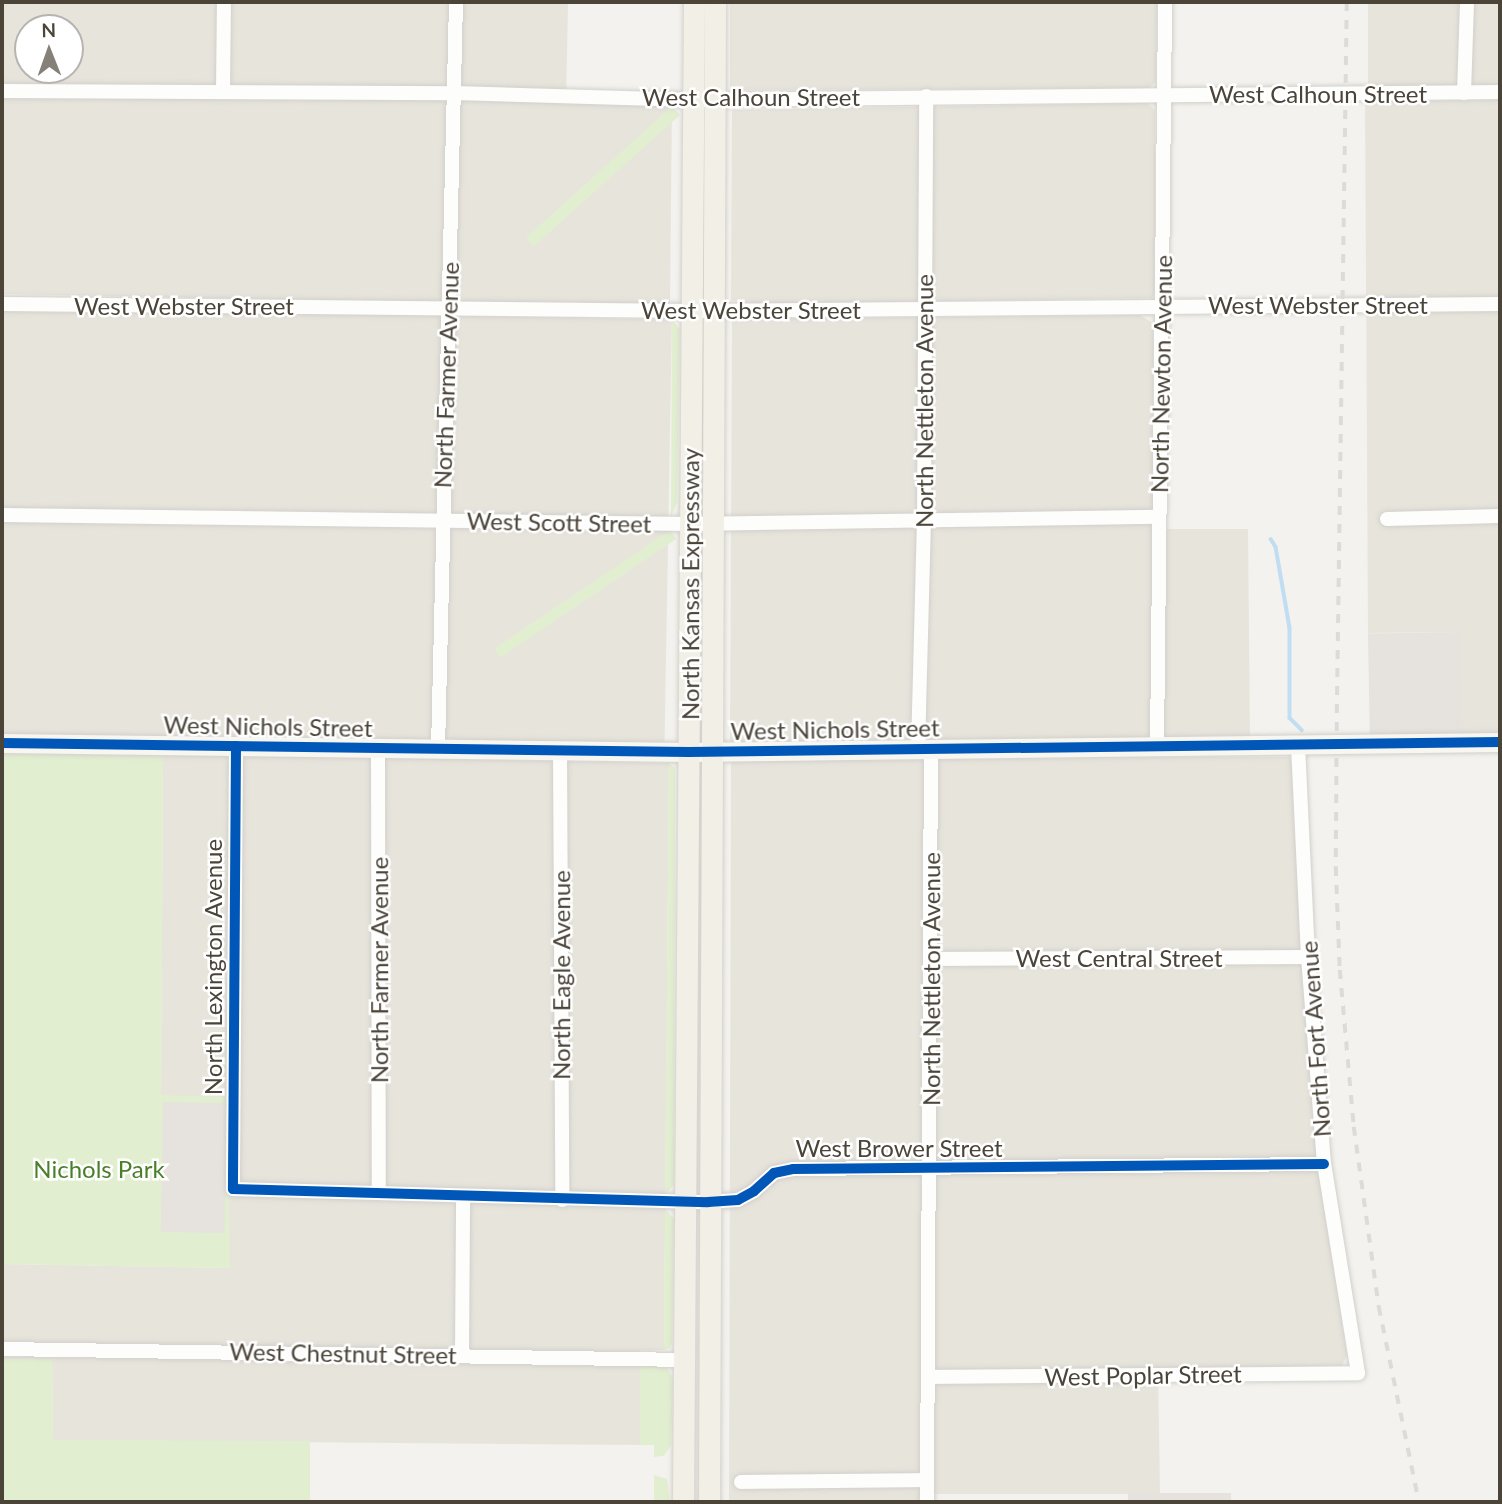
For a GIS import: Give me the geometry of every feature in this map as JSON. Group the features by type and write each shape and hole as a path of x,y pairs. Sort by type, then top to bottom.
{"main road":[{"name":"North Kansas Expressway","path":"694,2 703,100 702,311 700,524 689,752 697,1202 709,1502"},
{"name":"North Kansas Expressway","path":"703,100 715,2"},
{"name":"North Kansas Expressway","path":"683,1502 685,1360 697,1202 710,751 700,524"}],"street":[{"path":"223,91 224,2"},
{"name":"North Farmer Avenue","path":"438,749 456,2"},
{"name":"North Newton Avenue","path":"1157,746 1166,2"},
{"path":"1464,93 1467,2"},
{"name":"West Calhoun Street","path":"2,91 454,93 703,100 1500,93"},
{"name":"North Nettleton Avenue","path":"926,96 925,749 930,959 926,1502"},
{"name":"West Webster Street","path":"2,304 702,311 1500,304"},
{"name":"West Scott Street","path":"2,515 700,524 1159,517"},
{"path":"1387,519 1500,516"},
{"name":"West Nichols Street","path":"2,743 689,752 1500,743"},
{"name":"North Fort Avenue","path":"1298,745 1308,957 1324,1164 1358,1373"},
{"name":"North Lexington Avenue","path":"233,1188 236,746"},
{"name":"North Farmer Avenue","path":"378,748 379,1192"},
{"name":"North Eagle Avenue","path":"560,750 562,1200"},
{"name":"West Central Street","path":"930,959 1308,957"},
{"name":"West Brower Street","path":"233,1188 697,1202 744,1198 781,1170 1324,1164"},
{"path":"462,1354 463,1196"},
{"name":"West Chestnut Street","path":"2,1349 462,1354 685,1360"},
{"name":"West Poplar Street","path":"928,1377 1358,1373"},
{"path":"741,1482 927,1480"}],"shaded area":[{"path":"2,2 568,2 566,102 672,106 670,303 654,306 2,294"},
{"path":"730,2 1157,2 1156,82 1149,88 733,90 730,88"},
{"path":"1368,2 1500,2 1500,88 1368,88"},
{"path":"1500,100 1500,738 1462,738 1461,632 1368,633 1365,101"},
{"path":"1147,103 1155,110 1155,293 1152,298 754,304 731,300 732,110"},
{"path":"2,308 672,320 664,747 2,735"},
{"path":"1139,315 1153,323 1153,529 1248,529 1250,740 740,744 730,741 732,319"},
{"path":"1461,632 1463,738 1370,740 1368,634"},
{"path":"163,754 669,763 664,1350 640,1350 640,1445 53,1440 52,1359 2,1359 2,1264 230,1268 161,1096"},
{"path":"1289,757 1292,762 1314,1136 1347,1355 1342,1366 1158,1368 1160,1494 920,1494 920,1502 729,1502 731,758"},
{"path":"163,1102 227,1103 225,1233 161,1232"},
{"path":"1128,1493 1231,1493 1231,1502 1128,1502"}],"green space":[{"path":"672,106 680,115 534,247 526,238"},
{"path":"672,319 680,330 677,503 671,516"},
{"path":"670,530 676,539 500,658 494,649"},
{"name":"Nichols Park","path":"2,752 163,754 161,1095 228,1097 230,1268 2,1264"},
{"path":"669,763 675,768 674,1185 665,1194"},
{"path":"665,1209 674,1219 672,1344 664,1350"},
{"path":"2,1359 52,1359 53,1440 310,1441 310,1502 2,1502"},
{"path":"640,1363 667,1366 673,1379 671,1445 664,1456 654,1457 654,1445 640,1445"},
{"path":"654,1475 667,1479 670,1502 654,1502"}],"waterway":[{"path":"1271,539 1276,547 1290,628 1290,718 1302,730"}],"railway":[{"path":"1347,2 1337,722 1336,867 1340,970 1354,1127 1379,1307 1419,1502"}],"cycle path":[{"path":"2,743 689,752 1500,742"},
{"path":"236,746 233,1189 708,1202 738,1200 754,1191 774,1173 793,1169 1324,1164"}]}
